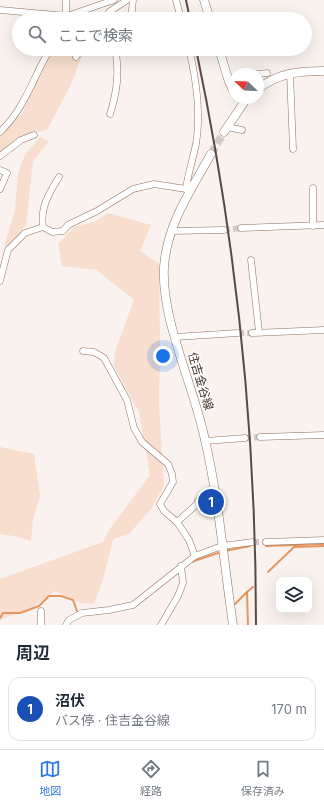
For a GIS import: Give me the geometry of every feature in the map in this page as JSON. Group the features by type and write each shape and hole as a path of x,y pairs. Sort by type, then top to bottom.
{"main road":[{"path":"204,0 208,12"},
{"path":"222,56 228,69"},
{"path":"264,85 272,80 290,73 324,71"},
{"path":"225,130 240,104"},
{"name":"住吉金谷線","path":"212,154 188,190 171,231 166,255 165,287 168,311 195,399 206,441 232,625"}],"street":[{"path":"66,0 66,12"},
{"path":"82,12 114,0"},
{"path":"109,12 127,0"},
{"path":"132,12 133,0"},
{"path":"176,0 179,12"},
{"path":"0,10 16,12"},
{"path":"0,132 14,118 24,102 46,56"},
{"path":"110,114 117,92 116,56"},
{"path":"0,281 8,250 25,232 43,227 52,232 63,231 68,225 97,211 133,189 154,184 188,190 196,142 197,111 191,56"},
{"path":"290,73 293,149"},
{"path":"225,130 242,130"},
{"path":"0,156 21,140 34,135"},
{"path":"0,170 7,173 0,189"},
{"path":"43,227 42,216 46,199 59,177"},
{"path":"313,188 313,226"},
{"path":"241,228 324,225"},
{"path":"171,231 224,230"},
{"path":"251,260 256,333 324,330"},
{"path":"175,337 238,333"},
{"path":"83,351 94,352 104,358 127,400 134,428 142,442 168,464 173,482 160,504 164,511 177,522 189,540 195,556"},
{"path":"260,437 324,435"},
{"path":"206,441 245,438"},
{"path":"177,522 196,505 201,497 214,493"},
{"path":"266,542 324,540"},
{"path":"66,625 69,620 82,613 109,610 133,605 195,556 222,546 253,542"},
{"path":"161,625 178,596 183,583 181,566"},
{"path":"40,611 41,625"}],"shaded area":[{"path":"48,56 82,56 70,86 47,130 23,136 0,152 0,137 23,112 40,71"},
{"path":"40,137 49,141 33,161 26,224 12,244 4,247 15,210 18,173 25,155"},
{"path":"108,213 151,225 140,251 159,264 159,404 164,486 151,509 129,534 113,539 104,576 94,604 81,603 55,591 30,609 0,620 0,579 103,542 109,530 150,475 139,412 114,366 115,352 134,300 97,270 62,266 58,244 74,227 94,222"},
{"path":"0,447 34,454 40,496 33,519 31,541 0,534"}],"waterway":[{"path":"266,546 324,544"},
{"path":"225,551 250,546"},
{"path":"268,572 294,547 324,546"},
{"path":"191,562 221,552"},
{"path":"248,625 247,592 253,587"},
{"path":"235,604 247,592"},
{"path":"0,618 3,613 20,613 39,606 49,596 61,596 73,600 77,611"}],"tunnel":[{"path":"211,154 224,132"},
{"path":"224,230 241,228"},
{"path":"238,333 252,333"},
{"path":"245,438 260,437"},
{"path":"253,542 266,542"}],"railway":[{"path":"186,0 189,12"},
{"path":"197,56 222,192 233,264 241,336 248,408 252,480 256,625"}],"place":[{"name":"沼伏","path":"211,502"}]}
